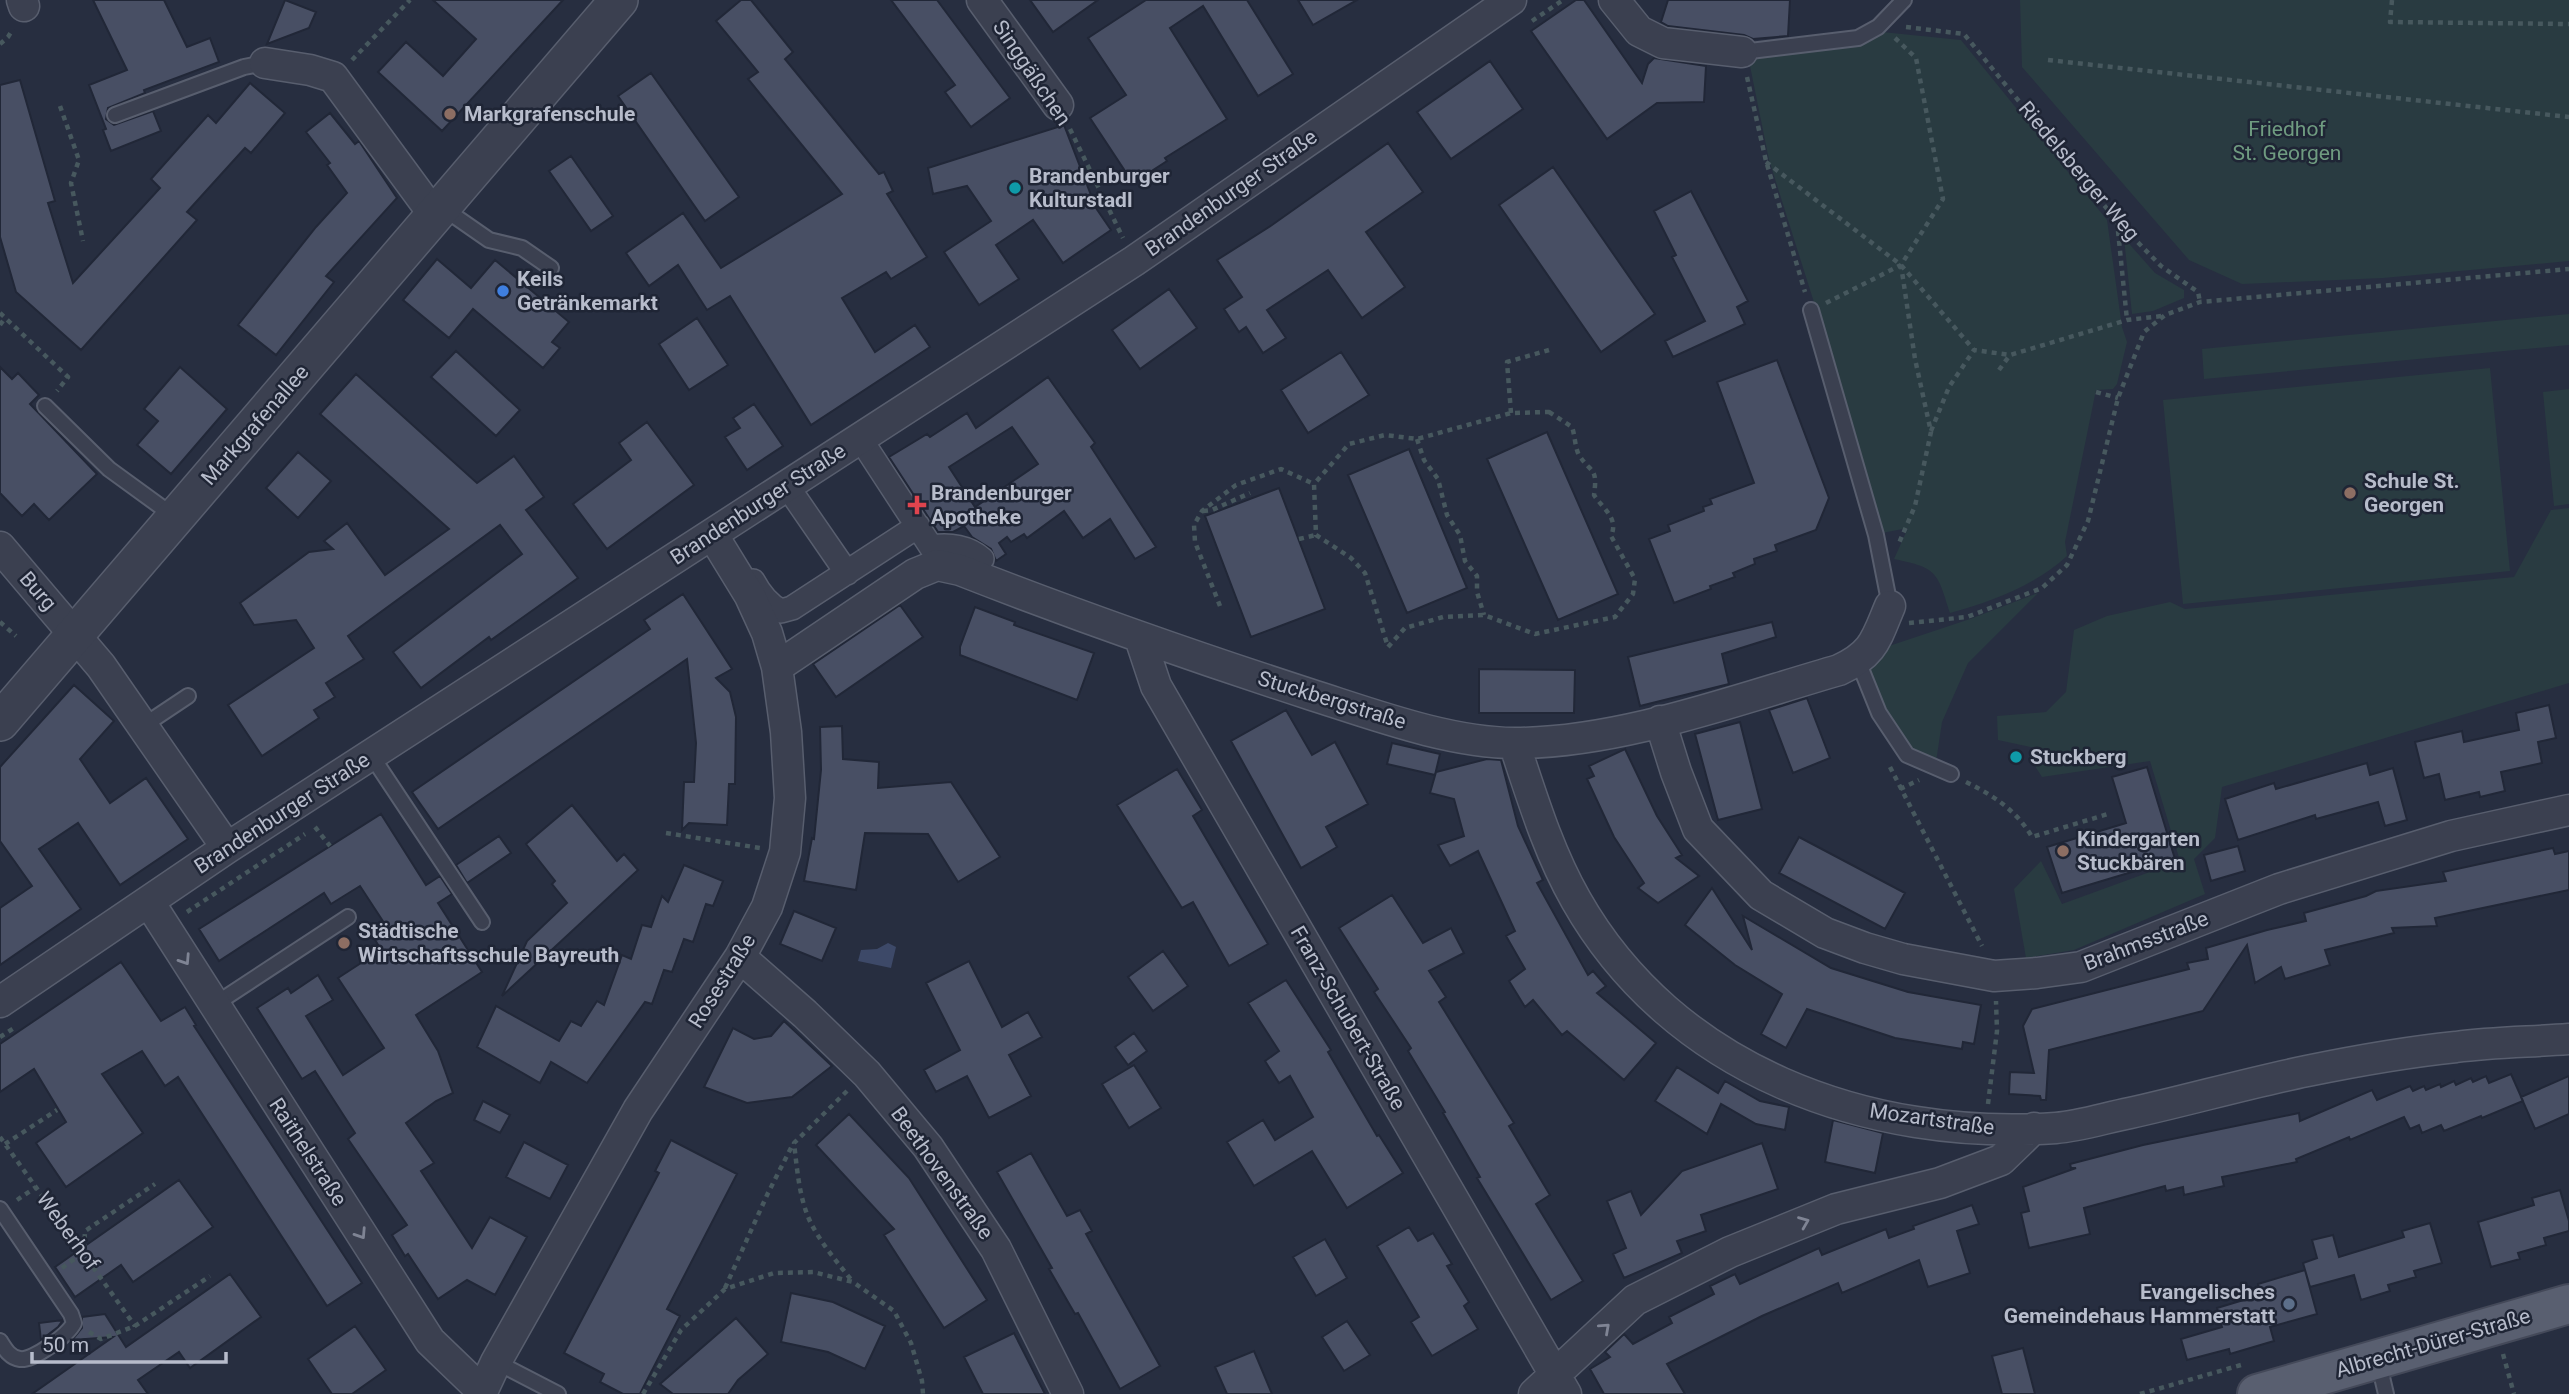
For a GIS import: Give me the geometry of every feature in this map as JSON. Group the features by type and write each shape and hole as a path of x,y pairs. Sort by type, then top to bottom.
{"main road":[{"name":"Albrecht-Dürer-Straße","path":"2257,1394 2382,1376 2569,1304"}],"street":[{"name":"Markgrafenallee","path":"0,722 619,0"},
{"name":"Singgäßchen","path":"982,0 1058,105"},
{"name":"Brandenburger Straße","path":"0,1002 371,755 724,541 1144,257 1511,0"},
{"path":"1614,0 1639,31 1663,43 1742,52"},
{"path":"265,63 310,70 333,77 439,212"},
{"path":"869,452 934,550 946,545 976,553 982,559"},
{"path":"796,499 847,573"},
{"path":"724,541 759,593 782,611 847,573 918,526"},
{"name":"Rosestraße","path":"481,1393 638,1110 740,957 768,907 785,852 790,799 786,732 777,667 766,633 724,541"},
{"name":"Burg","path":"0,547 76,635"},
{"name":"Stuckbergstraße","path":"777,667 915,574 937,565 960,570 1140,638 1388,719 1469,738 1514,743 1581,737 1660,721 1839,670 1858,661"},
{"path":"1858,661 1874,644 1887,614"},
{"path":"76,635 102,666 228,848"},
{"name":"Franz-Schubert-Straße","path":"1140,638 1156,686 1551,1387"},
{"name":"Brahmsstraße","path":"1660,721 1698,829 1761,895 1825,933 1865,948 1903,959 1994,976 2081,967 2279,889 2451,836 2569,810"},
{"name":"Mozartstraße","path":"1514,743 1554,855 1590,921 1643,987 1703,1040 1736,1062 1775,1081 1845,1106 1916,1121 1985,1129 2059,1128 2308,1071 2455,1046 2569,1038"},
{"name":"Raithelstraße","path":"149,902 430,1341 481,1393"},
{"name":"Beethovenstraße","path":"740,957 805,1014 867,1074 928,1147 996,1249 1068,1394"},
{"path":"1551,1387 1635,1300 1730,1252 1836,1209 1940,1184 2001,1160 2034,1128"}],"lane":[{"path":"1742,52 1858,38 1880,24 1904,0"},
{"path":"116,115 244,67 265,63"},
{"path":"439,212 489,240 522,248 551,268"},
{"path":"1811,310 1876,536 1884,576 1887,614"},
{"path":"45,406 109,469 176,518"},
{"path":"1858,661 1879,713 1907,755 1951,774"},
{"path":"143,726 188,696"},
{"path":"371,755 482,922"},
{"path":"214,1005 348,917"},
{"name":"Weberhof","path":"0,1209 71,1314 74,1323"},
{"path":"0,1341 9,1354 19,1359 30,1358 69,1332 74,1323"},
{"path":"496,1362 558,1394"}],"path":[{"path":"333,77 410,0"},
{"path":"2392,0 2390,22 2569,24"},
{"path":"1742,52 1766,161 1811,310 1901,265 1943,199 1916,58 1880,24"},
{"name":"Riedelsberger Weg","path":"1880,24 1964,34 2117,220 2161,266 2198,292 2200,302"},
{"path":"2048,60 2569,117"},
{"name":"Singgäßchen","path":"1058,105 1144,257"},
{"path":"60,106 79,160 71,183 83,242"},
{"path":"1766,161 1901,265 1974,350 2010,355 2127,320 2165,315 2200,302 2569,269"},
{"path":"2117,220 2127,320"},
{"path":"1901,265 1915,359 1931,432"},
{"path":"0,313 68,377 45,406"},
{"path":"1887,614 1916,624 1967,617 2042,588 2067,565 2088,521 2118,398 2144,332 2165,315"},
{"path":"0,325 5,318"},
{"path":"1511,413 1507,362 1549,350"},
{"path":"1884,576 1915,506 1931,432 1949,387 1974,350"},
{"path":"1999,370 2010,355"},
{"path":"2096,392 2118,398"},
{"path":"1298,540 1316,535 1351,558 1365,573 1388,648 1405,628 1443,618 1484,615 1535,634 1615,617 1633,594 1635,579 1611,536 1615,528 1614,521 1594,495 1594,469 1577,453 1573,427 1549,412 1511,413 1417,439 1385,435 1349,444 1314,484 1316,535"},
{"path":"1417,439 1424,460 1438,479 1447,514 1460,535 1465,561 1477,576 1477,592 1484,615"},
{"path":"1220,606 1195,542 1194,525 1202,511 1236,485 1280,469 1314,484"},
{"path":"1202,511 1212,510 1250,493"},
{"path":"0,622 16,636"},
{"path":"1885,758 1982,947"},
{"path":"1951,774 1985,791 2022,819 2032,837 2108,814"},
{"path":"315,827 330,846"},
{"path":"666,833 785,852"},
{"path":"1988,1104 1997,1031 1994,976"},
{"path":"643,1394 681,1330 725,1289 768,1193 794,1143 867,1074"},
{"path":"5,1144 57,1110"},
{"name":"Weberhof","path":"0,1137 135,1326"},
{"path":"794,1143 798,1177 809,1218 853,1282 894,1311 911,1343 923,1394"},
{"path":"48,1279 84,1252 85,1231 155,1184"},
{"path":"725,1289 774,1273 813,1272 853,1282"},
{"path":"74,1323 101,1339 135,1326 211,1276"},
{"path":"2501,1346 2515,1394"}],"green space":[{"name":"Friedhof St. Georgen","path":"2020,0 2569,0 2569,261 2383,278 2242,284 2189,260 2022,67"},
{"path":"1882,32 1961,40 2107,220 2122,327 2127,342 2117,384 2113,389 2096,390 2065,542 2067,556 2027,584 1981,604 1950,613 1934,574 1919,565 1894,559 1908,528 1882,533 1855,432 1769,160 1748,56"},
{"path":"2124,238 2155,273 2184,290 2184,298 2153,311 2132,314"},
{"path":"2569,314 2569,345 2204,379 2202,349"},
{"path":"2490,368 2510,571 2183,604 2163,400"},
{"path":"2569,389 2569,504 2554,506 2543,392"},
{"path":"2569,508 2569,683 2222,787 2215,838 2194,859 2205,894 2074,950 2026,958 2014,889 2041,861 2062,904 2180,861 2150,761 2042,777 2033,763 2040,749 1998,740 1997,716 2046,712 2066,692 2074,630 2107,616 2170,602 2185,609 2514,577 2551,510"},
{"path":"2038,593 1968,663 1942,722 1936,762 1910,752 1883,712 1867,667 1880,649"}],"water":[{"path":"888,943 896,947 891,968 858,961 861,950 877,949"}],"building":[{"path":"93,0 164,0 187,47 210,38 219,62 144,90 145,93 108,108 106,119 114,125 153,111 161,131 111,151 103,130 106,129 89,85 127,70"},
{"path":"285,0 316,12 309,28 267,44"},
{"path":"433,0 563,0 442,131 378,72 406,42 443,76 476,39"},
{"path":"741,0 751,0 793,52 785,59 879,174 884,172 893,191 887,194 927,257 891,279 886,272 842,298 875,352 915,325 930,347 811,425 730,296 707,310 678,265 649,286 626,253 683,213 721,268 842,194 748,79 758,72 716,21"},
{"path":"891,0 937,0 1010,98 971,127 945,92 955,85"},
{"path":"1030,0 1098,0 1053,32"},
{"path":"1146,0 1247,0 1293,74 1258,96 1203,6 1170,28 1227,119 1165,158 1167,161 1133,183 1090,118 1126,95 1088,38"},
{"path":"1298,0 1357,0 1313,25"},
{"path":"1576,0 1584,0 1642,83 1648,64 1654,58 1706,66 1704,102 1657,103 1607,139 1531,31"},
{"path":"1668,0 1790,0 1788,36 1753,39 1744,35 1668,26 1661,22"},
{"path":"1490,61 1523,109 1451,159 1417,112"},
{"path":"651,73 739,197 705,221 618,96"},
{"path":"20,80 55,201 48,203 73,283 160,188 151,179 208,115 216,123 250,83 285,113 251,153 245,148 187,212 197,220 81,350 16,292 0,237 0,85"},
{"path":"330,113 355,144 359,141 397,198 326,276 334,282 276,355 238,325 316,227 347,193 327,165 330,163 306,132"},
{"path":"1064,125 1096,208 1111,230 1063,263 1033,220 996,245 1019,279 979,305 944,252 991,221 967,186 933,194 928,168"},
{"path":"1388,143 1423,192 1366,232 1405,287 1362,318 1328,270 1267,310 1286,338 1263,353 1246,327 1239,332 1224,309 1242,297 1217,260 1272,225"},
{"path":"571,156 613,216 591,231 549,171"},
{"path":"1553,167 1655,314 1601,352 1499,205"},
{"path":"1691,191 1748,301 1737,307 1745,324 1673,357 1665,341 1705,321 1672,257 1676,255 1654,211"},
{"path":"437,259 471,288 495,260 569,322 552,342 560,348 543,368 473,309 449,338 403,300"},
{"path":"1169,289 1197,328 1140,369 1112,330"},
{"path":"697,318 728,365 689,390 659,344"},
{"path":"456,351 520,410 496,436 431,377"},
{"path":"1341,352 1369,395 1308,433 1281,390"},
{"path":"1777,360 1829,498 1816,530 1775,545 1777,551 1754,559 1755,564 1733,573 1735,577 1674,603 1649,539 1670,531 1668,525 1704,511 1703,507 1712,504 1710,499 1754,483 1717,382"},
{"path":"0,367 12,379 18,373 39,395 30,404 97,474 49,520 34,504 22,516 0,493"},
{"path":"180,367 227,409 171,474 137,445 158,421 144,409"},
{"path":"356,374 477,483 514,456 544,497 526,510 578,578 491,640 489,637 421,688 393,652 522,554 500,525 348,636 364,659 326,683 335,697 314,710 319,718 262,756 228,705 314,648 296,620 254,625 240,603 309,552 333,549 324,541 347,523 385,575 449,529 320,414"},
{"path":"1048,377 1095,443 1091,447 1156,547 1135,559 1110,519 1083,538 1064,511 1027,538 1024,534 1011,542 1007,537 999,543 1006,554 996,561 991,549 972,537 964,526 953,532 938,532 889,457 927,434 930,437 967,413 976,428","holes":["1012,427 1038,464 975,507 949,467"]},
{"path":"754,404 783,446 747,470 725,437 740,428 733,418"},
{"path":"647,422 694,485 607,549 573,504 631,460 619,443"},
{"path":"1547,432 1618,594 1558,620 1487,459"},
{"path":"1409,449 1467,588 1407,613 1348,475"},
{"path":"298,452 331,481 298,518 266,488"},
{"path":"1279,488 1325,609 1251,637 1205,516"},
{"path":"683,594 732,669 716,678 730,692 736,717 735,784 729,784 727,825 689,823 682,830 684,782 694,782 696,743 687,659 438,829 412,792 650,629 644,620"},
{"path":"900,605 923,637 836,697 813,664"},
{"path":"975,607 1015,622 1014,625 1094,653 1077,700 960,655 960,647"},
{"path":"1772,622 1776,637 1722,654 1729,684 1640,706 1628,657"},
{"path":"1479,669 1575,670 1574,713 1479,713"},
{"path":"74,685 114,721 80,759 110,803 146,778 188,839 120,885 78,823 39,849 81,909 0,965 0,908 32,886 0,841 0,767"},
{"path":"1807,698 1830,758 1793,773 1769,710"},
{"path":"2549,705 2556,738 2538,742 2542,763 2501,772 2505,791 2480,797 2479,792 2445,800 2439,774 2424,778 2415,742 2462,731 2464,742 2519,730 2516,713"},
{"path":"1286,710 1312,755 1335,742 1368,804 1326,827 1337,847 1301,868 1231,741"},
{"path":"1740,722 1762,809 1718,820 1695,734"},
{"path":"842,726 843,759 879,762 878,788 951,782 1000,857 958,882 928,834 865,833 856,890 804,881 812,838 814,839 821,770 820,727"},
{"path":"1392,743 1440,754 1435,775 1387,764"},
{"path":"1625,749 1657,816 1682,855 1676,858 1699,876 1658,903 1638,888 1644,883 1614,837 1587,779 1594,776 1589,766"},
{"path":"1487,759 1501,760 1518,826 1543,880 1537,883 1588,975 1593,971 1606,986 1597,993 1656,1043 1624,1080 1567,1031 1562,1035 1533,1000 1525,1007 1509,981 1525,969 1506,936 1515,931 1478,851 1450,866 1438,845 1464,836 1454,799 1430,793 1436,772"},
{"path":"2367,763 2370,775 2393,768 2407,820 2385,826 2378,802 2316,819 2315,815 2238,840 2225,799 2274,783 2276,789"},
{"path":"2147,767 2175,859 2062,893 2047,847 2126,823 2112,777"},
{"path":"1177,769 1202,810 1193,816 1268,944 1229,966 1193,902 1182,908 1117,805"},
{"path":"572,805 617,861 624,854 638,870 502,996 527,941 567,903 552,884 555,881 526,844"},
{"path":"381,814 426,885 440,876 452,894 438,903 482,972 416,1015 438,1051 453,1093 436,1101 406,1123 434,1163 421,1171 472,1248 490,1217 527,1237 495,1295 467,1280 438,1299 392,1235 407,1225 348,1139 355,1133 315,1071 302,1079 257,1008 288,988 291,993 318,975 333,1000 306,1016 343,1075 384,1048 338,978 381,950 374,938 388,929 360,886 331,904 324,893 219,961 199,929"},
{"path":"499,836 511,853 467,883 456,865"},
{"path":"1799,837 1905,893 1885,929 1779,873"},
{"path":"2238,846 2245,871 2211,881 2204,855"},
{"path":"2553,848 2555,854 2569,851 2569,890 2435,918 2437,926 2392,928 2394,933 2325,950 2330,965 2285,979 2281,967 2255,983 2247,945 2203,1011 2049,1050 2046,1100 2041,1100 2040,1096 2009,1094 2010,1072 2034,1073 2023,1026 2032,1009 2189,969 2187,963 2208,959 2206,948 2306,921 2304,913 2376,891 2446,881 2443,872"},
{"path":"684,865 723,881 713,906 706,904 693,942 684,939 672,972 664,970 652,1004 645,1002 587,1083 551,1062 540,1083 477,1047 496,1006 559,1041 571,1021 581,1026 597,1001 604,1005 622,955 631,959 642,925 651,927 662,896 668,902"},
{"path":"1712,888 1752,950 1743,916 1831,968 1908,992 1981,1005 1974,1044 1963,1042 1962,1049 1895,1038 1807,1009 1786,1048 1761,1034 1782,994 1735,965 1685,925"},
{"path":"1392,895 1423,943 1451,928 1464,953 1429,971 1446,997 1439,1002 1514,1123 1509,1126 1550,1195 1536,1204 1583,1281 1551,1300 1477,1178 1480,1177 1443,1113 1445,1112 1408,1051 1411,1048 1374,992 1378,989 1339,928"},
{"path":"794,911 836,928 822,961 780,944"},
{"path":"1163,951 1188,986 1153,1011 1128,977"},
{"path":"969,961 1002,1027 1028,1012 1042,1037 1009,1055 1031,1096 989,1118 967,1076 936,1092 924,1070 960,1050 926,983"},
{"path":"121,962 161,1021 185,1007 196,1025 194,1026 362,1283 327,1306 178,1077 165,1086 142,1051 102,1074 143,1133 66,1187 36,1143 66,1122 34,1069 0,1092 0,1044"},
{"path":"1286,980 1331,1050 1328,1052 1377,1136 1379,1135 1403,1173 1347,1208 1312,1151 1254,1186 1227,1142 1263,1120 1275,1140 1313,1117 1290,1076 1279,1083 1265,1061 1279,1051 1248,1003"},
{"path":"784,1021 832,1066 792,1097 747,1103 704,1087 733,1028 754,1039 771,1036"},
{"path":"1134,1033 1147,1051 1128,1065 1115,1047"},
{"path":"1134,1065 1161,1108 1129,1128 1102,1084"},
{"path":"1677,1067 1718,1093 1725,1081 1760,1101 1789,1107 1785,1130 1756,1124 1721,1104 1707,1134 1655,1101"},
{"path":"2511,1074 2523,1101 2482,1118 2481,1116 2444,1131 2441,1125 2422,1133 2419,1125 2410,1129 2404,1117 2296,1159 2297,1162 2222,1177 2224,1186 2184,1195 2183,1187 2166,1191 2165,1186 2084,1208 2090,1234 2029,1248 2021,1213 2029,1211 2023,1187 2076,1168 2071,1168 2070,1164 2143,1145 2299,1113 2300,1121 2372,1090 2377,1100 2410,1086 2413,1091 2424,1086 2426,1090 2454,1081 2456,1085 2471,1078 2473,1082 2486,1076 2489,1083"},
{"path":"2569,1076 2569,1114 2535,1129 2521,1097"},
{"path":"483,1101 510,1115 500,1133 474,1120"},
{"path":"849,1114 909,1178 987,1300 944,1328 884,1235 894,1229 816,1145"},
{"path":"1833,1120 1883,1133 1875,1173 1825,1162"},
{"path":"671,1140 737,1174 667,1309 680,1316 640,1394 623,1394 600,1382 604,1374 564,1353 659,1173 655,1171"},
{"path":"524,1142 568,1165 550,1199 506,1177"},
{"path":"1762,1143 1778,1189 1701,1215 1706,1231 1677,1241 1682,1253 1624,1278 1613,1254 1626,1248 1607,1201 1631,1191 1641,1215 1682,1171"},
{"path":"1031,1153 1067,1216 1080,1210 1092,1231 1086,1234 1160,1366 1120,1389 1078,1313 1075,1314 1049,1269 1052,1268 997,1172"},
{"path":"179,1180 213,1227 133,1282 121,1265 75,1297 55,1267"},
{"path":"2560,1190 2569,1221 2569,1231 2544,1238 2546,1245 2518,1253 2520,1259 2491,1267 2478,1222 2534,1205 2532,1198"},
{"path":"1972,1205 1979,1224 1957,1231 1970,1273 1928,1287 1919,1260 1842,1293 1838,1283 1762,1316 1667,1364 1685,1394 1604,1394 1590,1369 1610,1357 1605,1352 1624,1334 1633,1344 1672,1323 1669,1317 1714,1294 1710,1286 1735,1274 1740,1284 1819,1248 1822,1255 1886,1229 1889,1238 1914,1229 1913,1226"},
{"path":"2430,1223 2442,1263 2414,1271 2416,1277 2388,1285 2390,1291 2361,1300 2354,1275 2310,1287 2303,1263 2317,1258 2312,1240 2333,1235 2339,1257 2404,1237 2402,1231"},
{"path":"1409,1227 1418,1241 1433,1233 1452,1264 1447,1266 1469,1302 1464,1306 1478,1329 1432,1356 1411,1322 1419,1317 1377,1246"},
{"path":"1325,1239 1347,1278 1316,1296 1293,1257"},
{"path":"2305,1270 2317,1314 2270,1327 2274,1341 2230,1354 2229,1349 2187,1360 2181,1339 2222,1327 2217,1308 2260,1295 2258,1284"},
{"path":"230,1274 261,1317 190,1368 179,1352 138,1380 148,1394 32,1394 113,1337 72,1340 82,1328 82,1317 105,1314 126,1347"},
{"path":"791,1293 833,1302 885,1326 865,1369 828,1352 781,1342"},
{"path":"736,1318 768,1354 738,1380 728,1394 673,1394 660,1384"},
{"path":"63,1320 58,1327 41,1340 39,1323"},
{"path":"1347,1321 1370,1355 1344,1371 1322,1337"},
{"path":"355,1326 386,1370 352,1394 332,1394 308,1359"},
{"path":"1014,1333 1045,1394 983,1394 964,1357"},
{"path":"2023,1348 2035,1394 2002,1394 1992,1356"},
{"path":"1254,1351 1272,1394 1227,1394 1215,1367"}],"place":[{"name":"Markgrafenschule","path":"450,114"},
{"name":"Brandenburger Kulturstadl","path":"1015,188"},
{"name":"Keils Getränkemarkt","path":"503,291"},
{"name":"Schule St. Georgen","path":"2350,493"},
{"name":"Brandenburger Apotheke","path":"917,505"},
{"name":"Stuckberg","path":"2016,757"},
{"name":"Kindergarten Stuckbären","path":"2063,851"},
{"name":"Städtische Wirtschaftsschule Bayreuth","path":"344,943"},
{"name":"Evangelisches Gemeindehaus Hammerstatt","path":"2289,1304"}]}
